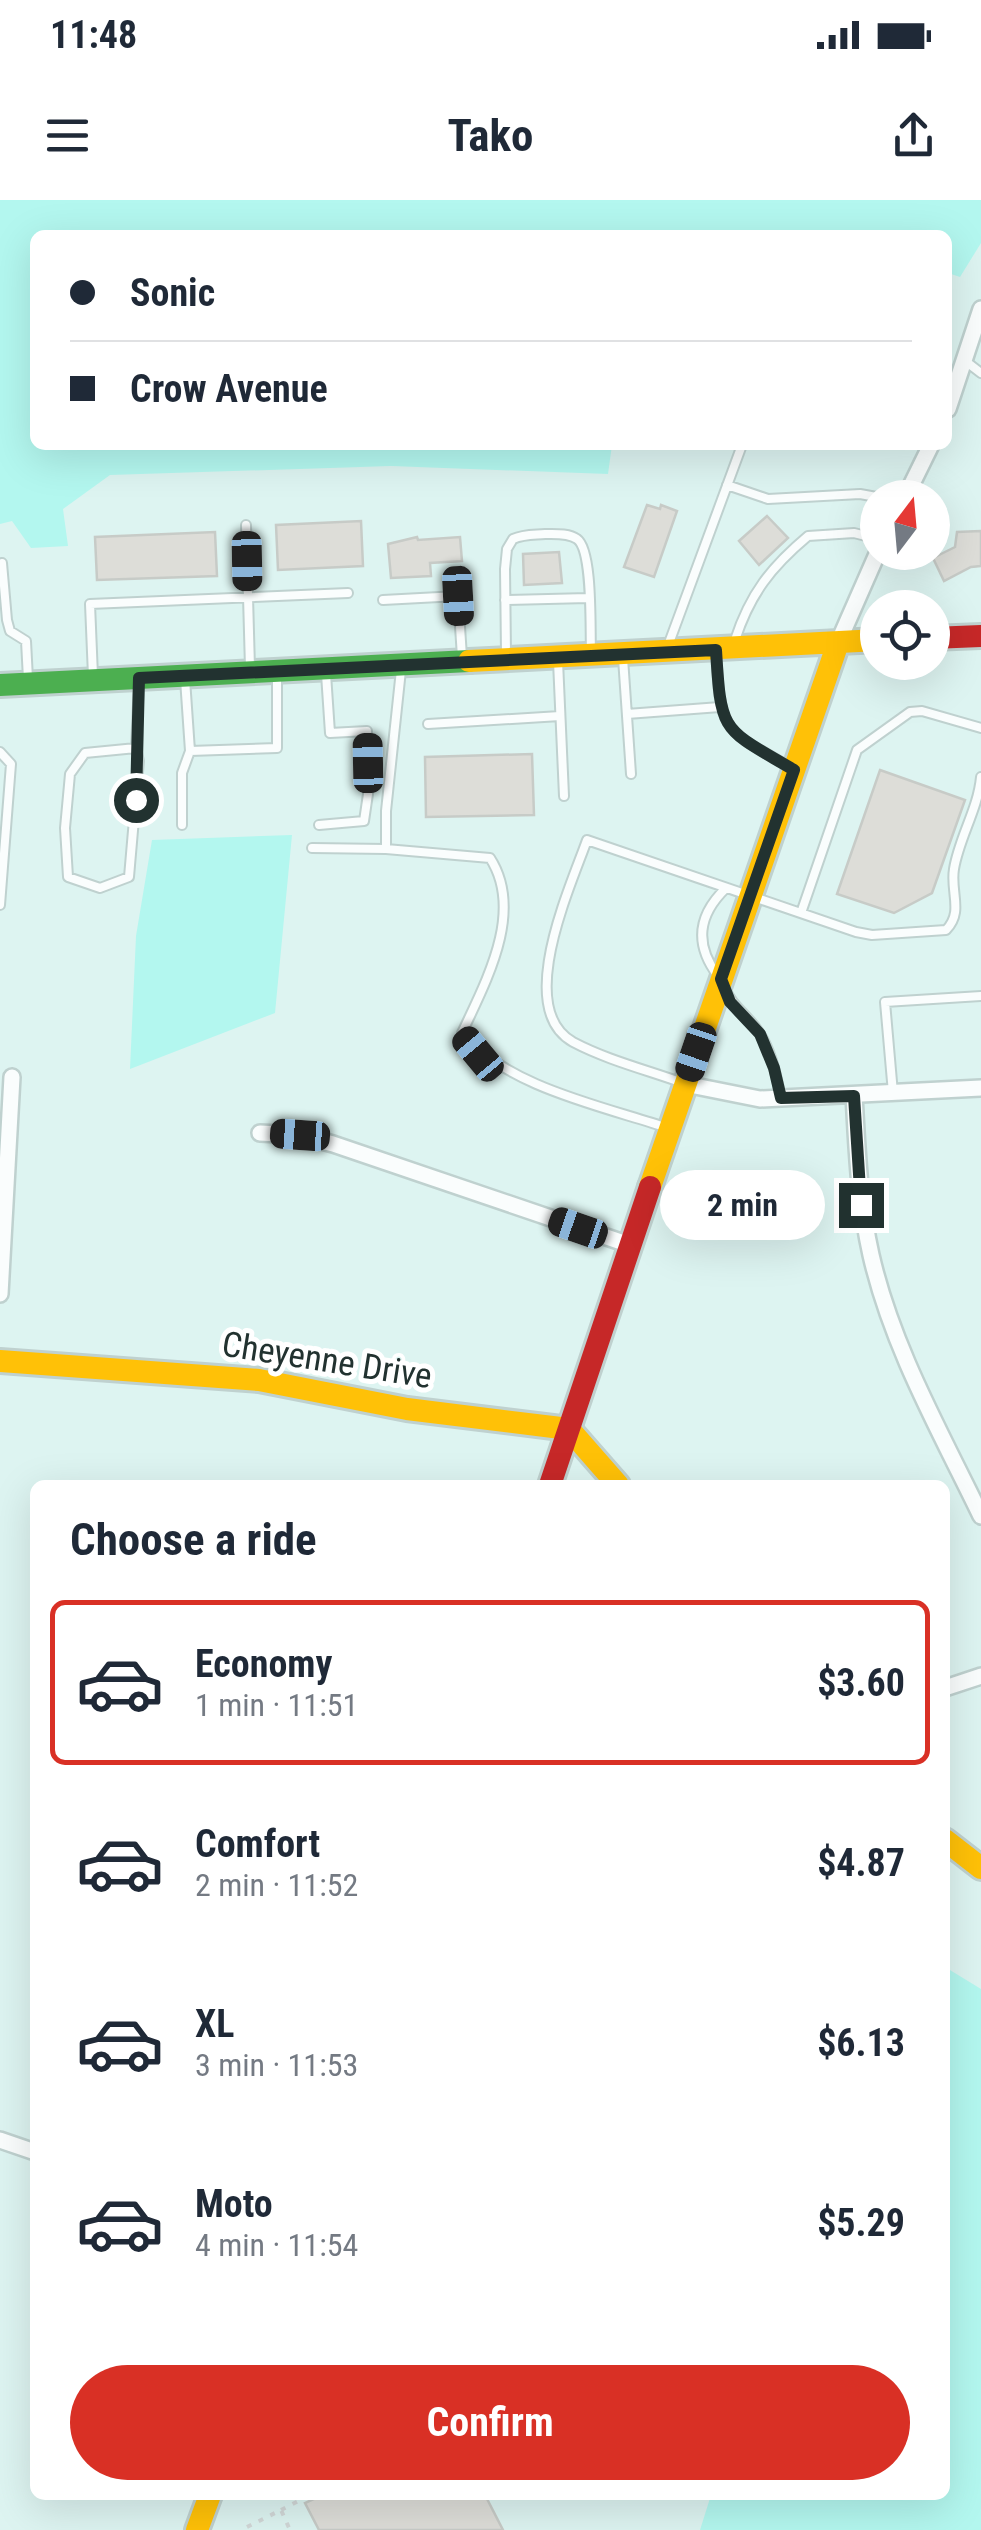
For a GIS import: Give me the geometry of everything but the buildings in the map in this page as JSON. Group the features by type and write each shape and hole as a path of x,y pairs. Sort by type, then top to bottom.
{"main road":[{"path":"950,637 981,636"},
{"path":"0,686 860,641"},
{"path":"552,1480 838,643"},
{"name":"Cheyenne Drive","path":"0,1361 259,1380 407,1408 569,1429"},
{"path":"569,1429 614,1480"},
{"path":"950,1844 981,1868"},
{"path":"197,2530 208,2500"}],"street":[{"path":"952,397 981,310"},
{"path":"914,480 929,450"},
{"path":"838,643 870,570"},
{"path":"0,1294 12,1077"},
{"path":"684,1084 760,1099 981,1088"},
{"path":"854,1096 861,1205 886,1306 909,1366 981,1516"},
{"path":"260,1133 300,1135 333,1144 630,1245"},
{"path":"950,1686 981,1676"},
{"path":"0,2140 30,2150"}],"lane":[{"path":"964,360 981,373"},
{"path":"666,652 740,450"},
{"path":"727,486 768,499 860,494"},
{"path":"246,525 250,673"},
{"path":"506,660 508,549 514,539 524,535 565,535 580,541 588,567 591,654"},
{"path":"794,770 730,728 720,708 724,649 746,605 791,550 808,536 860,535"},
{"path":"2,563 10,631 26,640 28,684"},
{"path":"93,680 90,604 348,592"},
{"path":"383,600 458,596 462,662"},
{"path":"505,600 588,598"},
{"path":"622,653 631,774"},
{"path":"557,656 564,796"},
{"path":"386,849 386,811 402,666"},
{"path":"320,826 364,821 368,794 368,731 330,733 326,670"},
{"path":"190,751 277,748 277,672"},
{"path":"182,826 182,773 190,751 185,676"},
{"path":"136,748 85,753 70,774 68,878 100,888 129,876 139,761 139,678"},
{"path":"627,714 720,708"},
{"path":"801,914 857,750 910,712 922,711 981,728"},
{"path":"428,724 560,716"},
{"path":"0,752 11,764 0,905"},
{"path":"684,1084 572,1041 555,1026 544,996 547,970 586,840 872,935 946,930 954,922 956,911 953,872 981,777"},
{"path":"312,848 386,849 490,858 500,874 502,924 498,955 462,1034 478,1054 515,1076 670,1128"},
{"path":"726,888 702,920 706,960 721,979 730,1002 760,1034 781,1098"},
{"path":"892,1093 885,1002 981,996"}],"path":[{"path":"248,2527 300,2500"},
{"path":"280,2510 290,2530"}],"shaded area":[{"path":"0,200 981,200 981,243 960,277 952,274 952,230 30,230 30,450 611,450 608,474 391,466 110,475 63,509 68,546 31,548 12,521 0,524"},
{"path":"292,835 275,1013 130,1069 136,936 152,840"},
{"path":"950,1970 981,1989 981,2530 700,2530 709,2500 950,2500"}],"traffic: fast":[{"path":"0,685 469,661"}],"traffic: slow":[{"path":"469,661 860,641"},
{"path":"650,1187 838,643"},
{"path":"0,1361 259,1380 407,1409 569,1429 614,1480"},
{"path":"950,1844 981,1868"},
{"path":"197,2530 208,2500"}],"traffic: jam":[{"path":"950,637 981,636"},
{"path":"552,1480 650,1187"}],"route":[{"path":"136,800 139,678 716,650 722,716 746,742 794,770 721,979 730,1002 760,1034 781,1098 854,1096 861,1205"}]}
